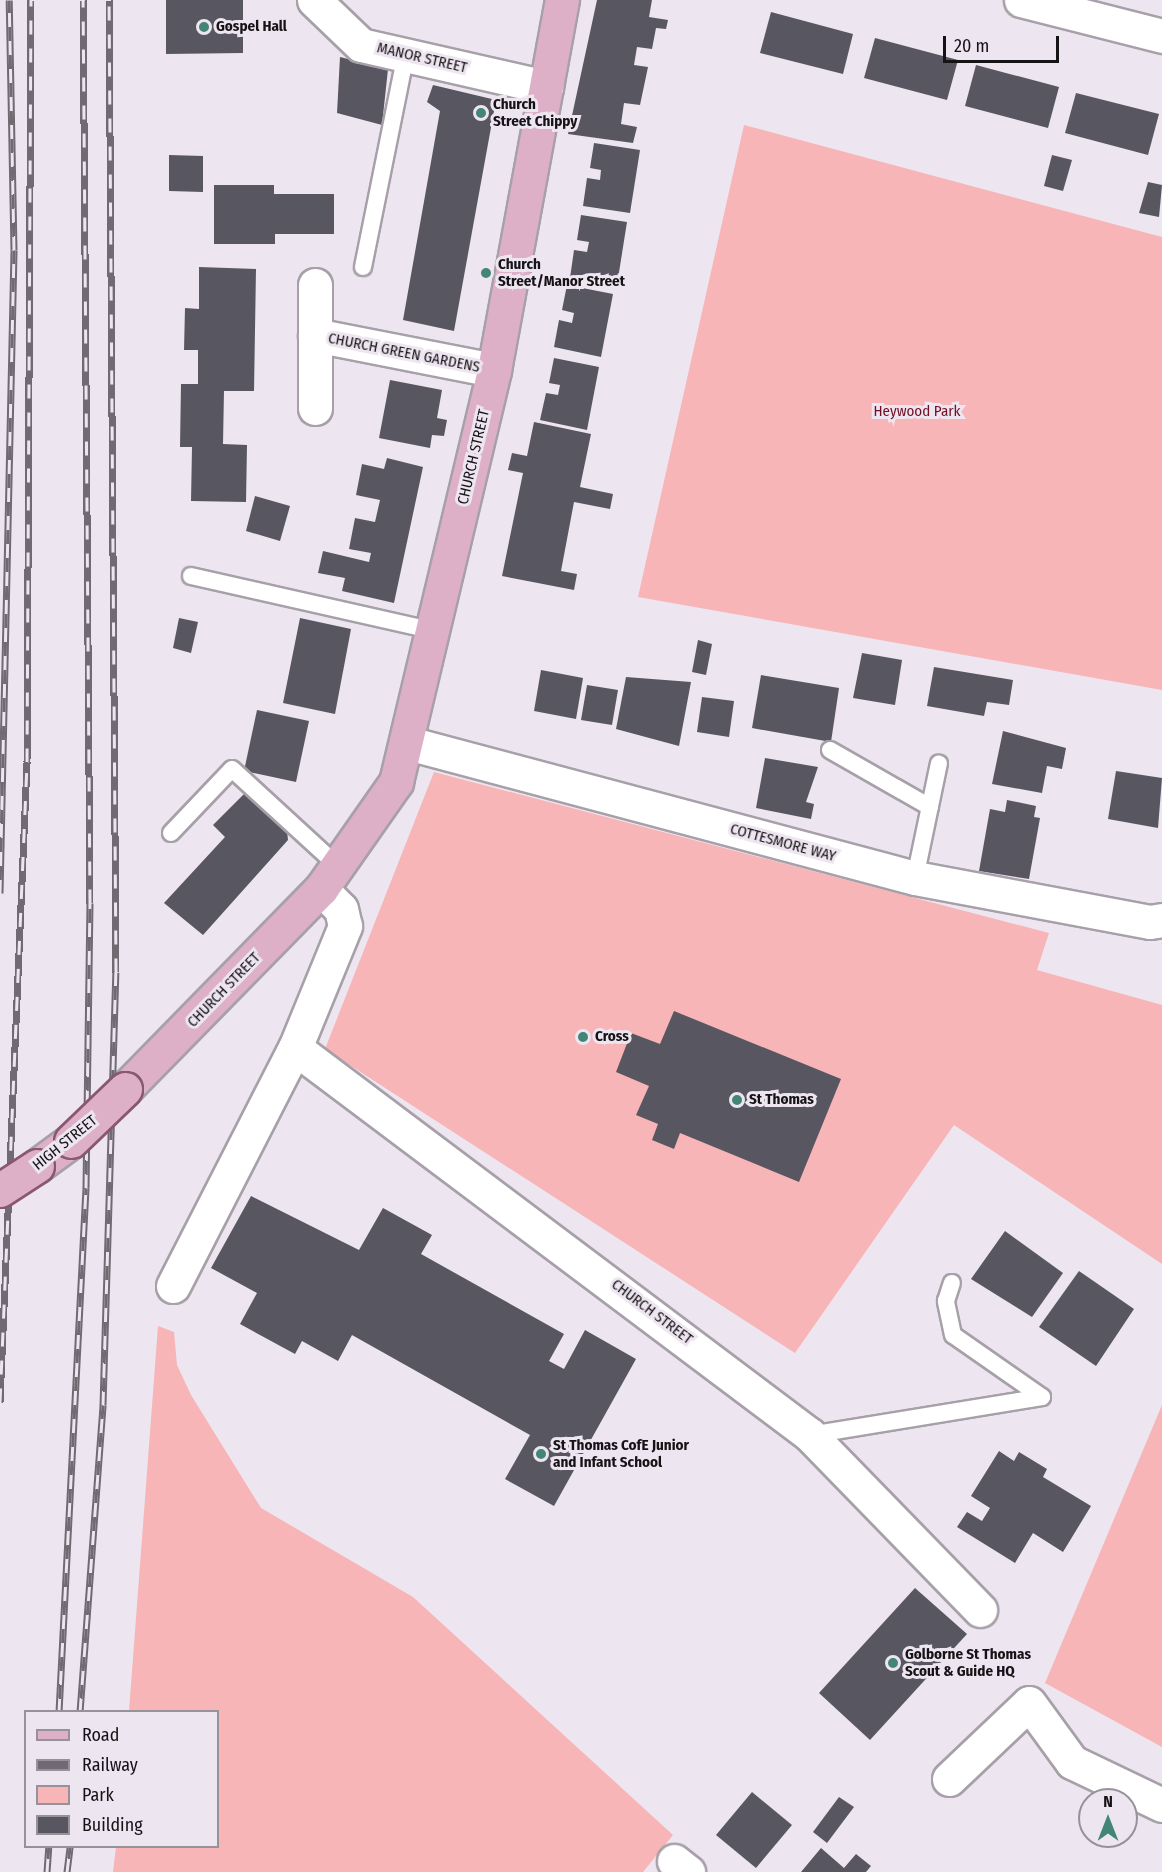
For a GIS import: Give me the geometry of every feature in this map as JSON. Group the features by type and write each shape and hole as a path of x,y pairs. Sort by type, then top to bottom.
{"main road":[{"name":"CHURCH STREET","path":"125,1089 330,877 375,818 396,782 408,743 435,631 494,370 562,0"},
{"name":"HIGH STREET","path":"0,1190 70,1141 125,1089"}],"street":[{"name":"MANOR STREET","path":"314,0 361,45 546,87"},
{"path":"1021,0 1162,36"},
{"path":"315,285 315,408"},
{"name":"CHURCH GREEN GARDENS","path":"315,335 494,370"},
{"name":"COTTESMORE WAY","path":"408,743 915,878 1150,922 1162,920"},
{"path":"173,1286 295,1048 345,926 330,877"},
{"name":"CHURCH STREET","path":"295,1048 810,1435 980,1610"},
{"path":"949,1779 1029,1702 1072,1762 1162,1805"}],"lane":[{"path":"363,267 406,54"},
{"path":"191,576 435,631"},
{"path":"830,750 930,807"},
{"path":"915,878 939,763"},
{"path":"171,833 232,769 330,877"},
{"path":"810,1435 1042,1397 953,1335 946,1301 952,1283"}],"green space":[{"name":"Heywood Park","path":"744,125 1162,237 1162,690 638,597"},
{"path":"434,772 1049,933 1037,970 1162,1005 1162,1264 954,1125 795,1353 325,1049"},
{"path":"158,1326 174,1332 177,1365 191,1395 261,1508 413,1597 673,1835 643,1872 113,1872 116,1848 219,1848 219,1710 129,1710"},
{"path":"1162,1405 1162,1747 1045,1683"}],"building":[{"name":"Gospel Hall","path":"166,0 243,0 243,53 166,54"},
{"path":"597,0 652,0 649,17 668,20 666,29 656,28 652,49 637,47 634,65 648,67 640,105 624,103 621,124 637,127 633,143 568,134"},
{"path":"771,12 853,34 843,74 760,53"},
{"path":"875,38 958,60 947,100 864,78"},
{"path":"340,57 388,69 382,125 337,113"},
{"path":"976,65 1059,87 1048,128 965,106"},
{"path":"433,85 496,100 454,331 403,320 440,111 427,102"},
{"path":"1076,93 1159,114 1148,155 1065,133"},
{"path":"594,143 640,150 630,213 583,206 587,178 600,180 601,170 590,168"},
{"path":"169,155 203,156 203,192 169,191"},
{"path":"1052,155 1072,160 1063,191 1044,186"},
{"path":"1148,182 1162,185 1159,217 1139,213"},
{"path":"214,185 274,185 274,194 334,194 334,234 275,234 275,244 214,244"},
{"path":"581,215 627,222 617,285 570,278 574,250 587,252 589,242 577,240"},
{"path":"199,267 256,269 254,391 224,391 223,444 247,445 246,502 191,501 192,447 180,447 181,384 198,384 198,350 184,350 185,308 199,309"},
{"path":"567,285 613,294 601,357 554,347 559,320 572,323 574,313 562,310"},
{"path":"554,358 599,367 587,430 540,420 546,393 558,395 560,385 549,383"},
{"path":"390,380 442,390 437,418 447,420 444,436 432,435 430,448 379,438"},
{"path":"534,422 591,434 580,487 613,494 610,509 574,502 561,571 577,574 574,590 502,576 523,473 508,470 512,453 527,456"},
{"path":"387,458 423,467 394,603 342,591 345,578 318,573 323,551 369,562 371,553 349,549 355,518 375,522 380,500 356,495 362,464 384,469"},
{"path":"255,496 290,506 280,541 246,531"},
{"path":"179,618 198,622 191,653 173,648"},
{"path":"300,618 351,629 335,714 283,703"},
{"path":"698,640 712,644 706,675 692,672"},
{"path":"862,653 902,660 895,705 853,698"},
{"path":"934,667 1013,680 1009,705 987,702 984,716 927,706"},
{"path":"541,670 583,678 576,719 534,711"},
{"path":"761,675 839,688 831,742 752,728"},
{"path":"626,677 691,682 679,746 616,729"},
{"path":"587,685 618,690 612,725 581,720"},
{"path":"702,697 734,701 729,737 697,732"},
{"path":"257,710 309,721 296,782 244,771"},
{"path":"1003,731 1066,748 1062,769 1047,766 1042,793 992,784"},
{"path":"765,758 818,767 806,802 814,804 811,819 756,808"},
{"path":"1116,771 1162,778 1158,828 1108,819"},
{"path":"245,793 287,830 288,840 203,935 164,903 225,837 213,825"},
{"path":"1007,800 1036,806 1034,817 1040,818 1029,879 979,871 990,809 1005,812"},
{"name":"St Thomas","path":"674,1011 841,1079 799,1182 680,1133 674,1149 652,1140 658,1124 636,1115 649,1086 616,1072 631,1033 660,1044"},
{"path":"251,1196 359,1250 383,1208 432,1235 421,1254 564,1334 549,1361 564,1369 585,1330 636,1359 554,1506 505,1479 530,1435 352,1335 338,1361 302,1341 295,1354 240,1324 257,1293 211,1268"},
{"path":"1005,1231 1063,1273 1032,1317 971,1279"},
{"path":"1079,1271 1134,1309 1096,1366 1039,1327"},
{"path":"999,1451 1014,1461 1019,1452 1047,1469 1043,1477 1091,1506 1063,1552 1033,1533 1015,1563 957,1527 967,1512 982,1521 990,1508 971,1496"},
{"name":"Golborne St Thomas Scout & Guide HQ","path":"915,1588 967,1634 870,1740 819,1693"},
{"path":"752,1792 792,1825 756,1868 716,1835"},
{"path":"839,1797 854,1807 827,1843 813,1832"},
{"path":"821,1848 844,1868 856,1854 871,1866 866,1872 801,1872"}],"railway":[{"path":"0,893 14,250 9,0"},
{"path":"0,1402 27,762 31,0"},
{"path":"59,1710 86,1188 90,903 83,0"},
{"path":"80,1710 103,1405 116,972 109,0"},
{"path":"47,1872 49,1848"},
{"path":"67,1872 70,1848"}],"place":[{"name":"Gospel Hall","path":"204,27"},
{"name":"Church Street Chippy","path":"481,113"},
{"name":"Church Street/Manor Street","path":"486,273"},
{"name":"Cross","path":"583,1037"},
{"name":"St Thomas","path":"737,1100"},
{"name":"St Thomas CofE Junior and Infant School","path":"541,1454"},
{"name":"Golborne St Thomas Scout & Guide HQ","path":"893,1663"}]}
